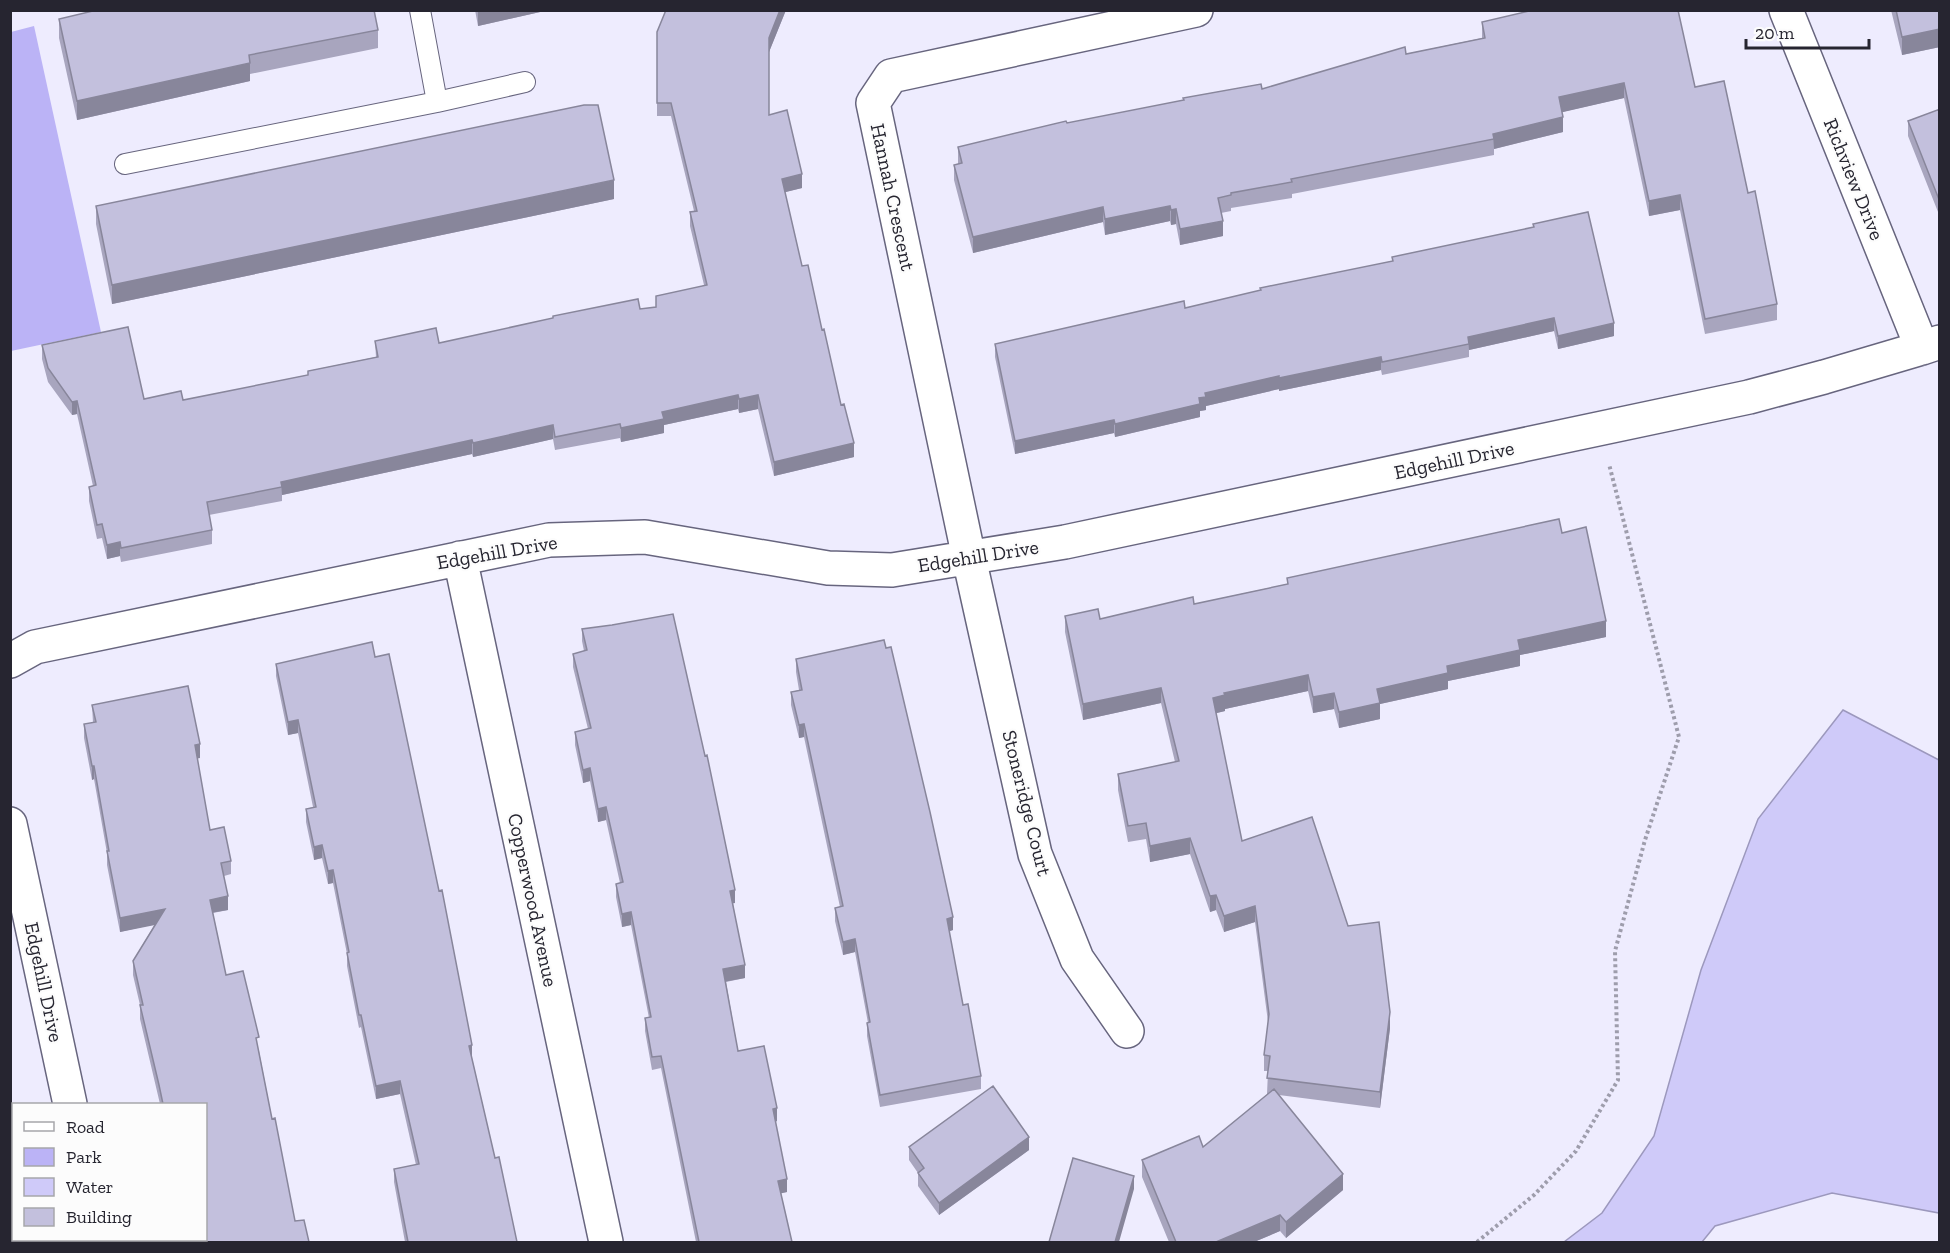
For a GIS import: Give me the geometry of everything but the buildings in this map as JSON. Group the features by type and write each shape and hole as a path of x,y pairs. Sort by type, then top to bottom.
{"street":[{"name":"Hannah Crescent","path":"969,558 873,103 891,76 1196,10"},
{"name":"Richview Drive","path":"1786,10 1931,345"},
{"name":"Edgehill Drive","path":"10,661 35,647 549,540 645,537 828,568 892,570 969,558 1065,542 1786,388 1931,345"},
{"name":"Copperwood Avenue","path":"460,558 606,1242"},
{"name":"Stoneridge Court","path":"969,558 1035,854 1077,959 1127,1030"},
{"name":"Edgehill Drive","path":"10,824 70,1103"}],"lane":[{"path":"420,10 437,102"},
{"path":"125,164 437,102 525,82"}],"path":[{"path":"1478,1242 1534,1195 1576,1151 1618,1080 1615,951 1645,840 1679,737 1600,429"}],"green space":[{"path":"34,26 101,332 11,351 11,32"}],"water":[{"path":"1843,710 1939,760 1939,1213 1832,1193 1715,1226 1702,1242 1564,1242 1602,1213 1654,1136 1701,970 1758,819"}]}
